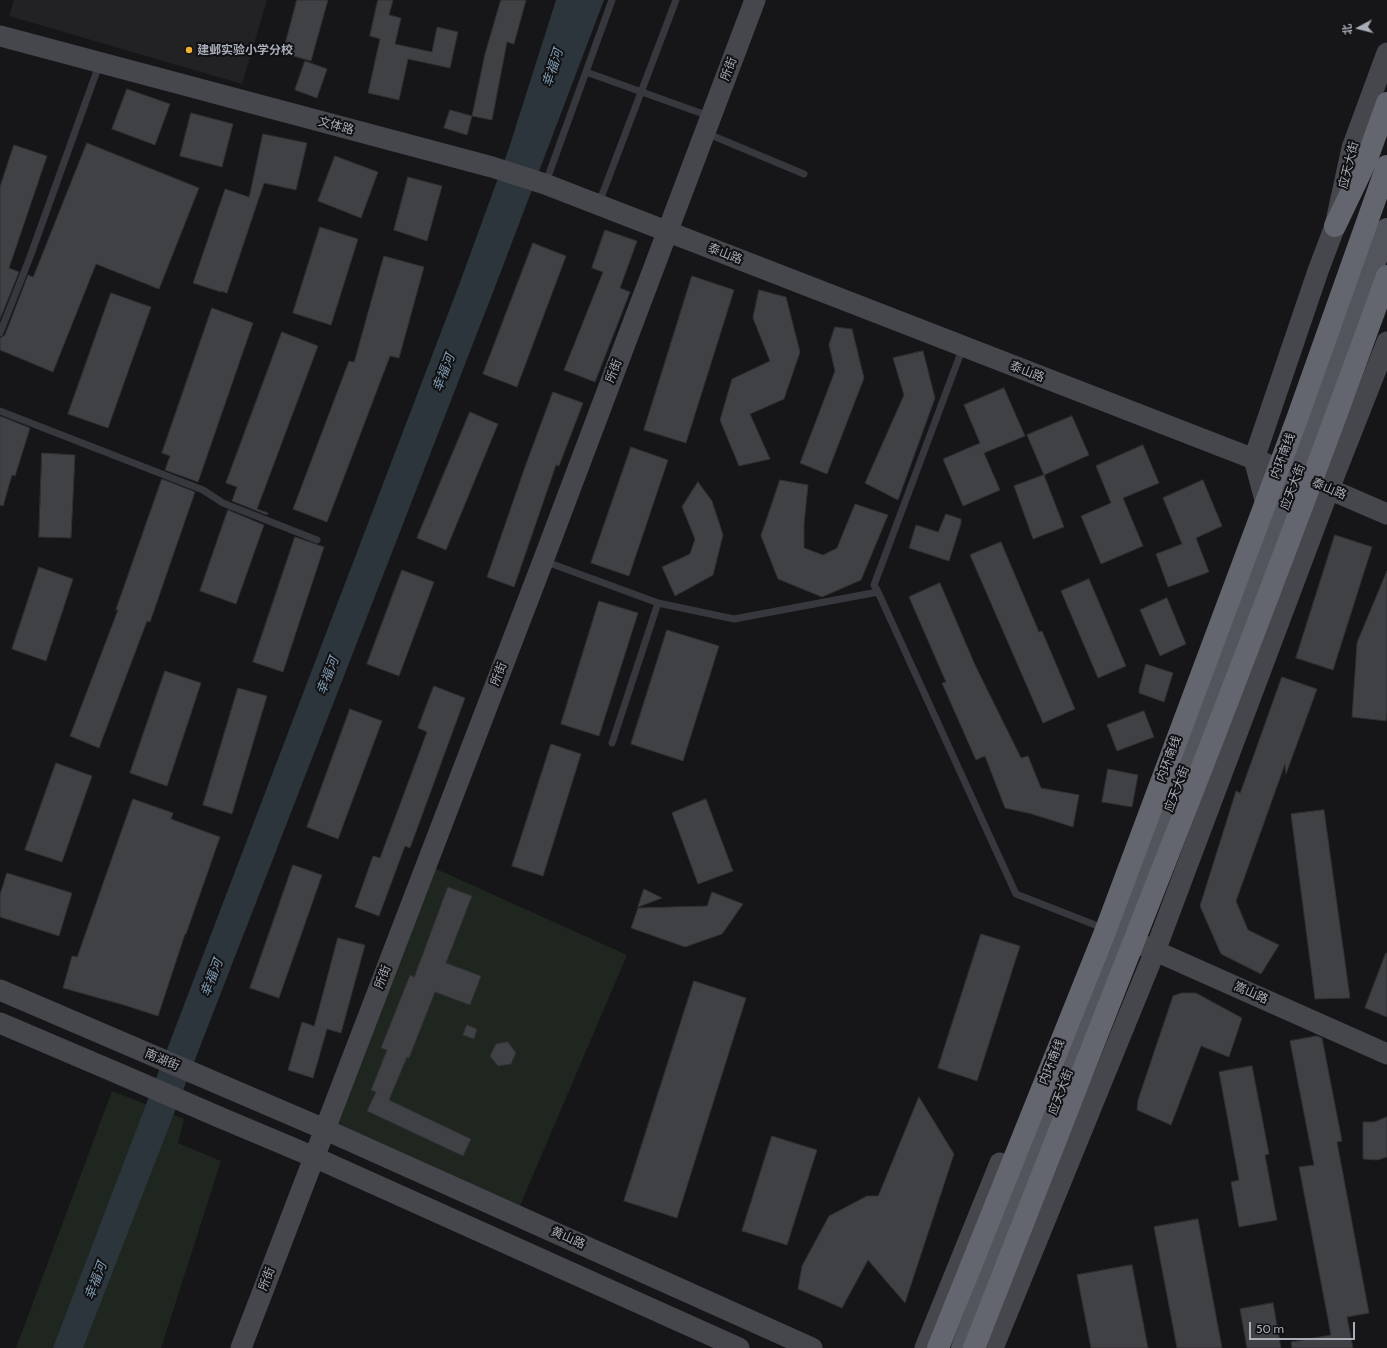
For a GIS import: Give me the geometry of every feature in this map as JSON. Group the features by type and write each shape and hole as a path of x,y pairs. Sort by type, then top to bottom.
{"highway":[{"path":"1335,226 1367,160 1387,103"},
{"name":"内环南线","path":"938,1348 1104,932 1297,419 1387,166"},
{"path":"974,1348 1146,913 1330,434 1387,276"}],"main road":[{"name":"应天大街","path":"948,1348 1118,934 1268,511 1290,473 1387,184"},
{"name":"应天大街","path":"962,1348 1290,473 1387,229"}],"street":[{"name":"所街","path":"241,1348 543,561 755,0"},
{"name":"文体路","path":"0,36 498,170 541,183 667,231"},
{"name":"应天大街","path":"1254,459 1318,271 1335,226 1352,148 1387,53"},
{"name":"泰山路","path":"667,231 1329,488 1387,514"},
{"path":"993,1348 1155,951 1329,488 1387,342"},
{"path":"1254,459 1268,511"},
{"path":"925,1348 1088,948 1118,934"},
{"name":"嵩山路","path":"1118,934 1387,1054"},
{"name":"南湖街","path":"0,990 324,1129"},
{"path":"0,1023 314,1157 739,1348"},
{"name":"黄山路","path":"324,1129 812,1348"}],"lane":[{"path":"541,183 586,72 612,0"},
{"path":"598,205 676,0"},
{"path":"0,332 30,257 99,63"},
{"path":"586,72 641,92 708,124 804,174"},
{"path":"964,347 874,585 1016,894 1118,934"},
{"path":"0,411 203,490 223,502 317,540"},
{"path":"543,561 658,602 734,619 878,592"},
{"path":"612,743 658,602"}],"shaded area":[{"name":"建邺实验小学分校","path":"14,0 267,0 242,84 9,16"},
{"path":"423,863 627,955 516,1215 324,1129"},
{"path":"112,1091 184,1119 178,1143 221,1161 161,1348 16,1348"}],"water":[{"name":"幸福河","path":"556,0 604,0 495,287 83,1348 53,1348 459,285 509,148"}],"building":[{"path":"297,0 328,0 311,61 283,53"},
{"path":"378,0 393,0 389,15 401,18 395,44 432,52 437,27 458,32 450,68 408,59 399,100 368,93 380,39 370,36"},
{"path":"501,0 526,0 514,44 507,42 492,120 472,116 485,54"},
{"path":"305,61 327,69 317,98 295,90"},
{"path":"127,89 170,104 155,145 112,129"},
{"path":"450,110 472,116 467,135 444,128"},
{"path":"191,113 233,124 222,167 180,156"},
{"path":"263,134 307,143 296,190 264,183 227,293 193,283 225,189 249,197"},
{"path":"87,143 199,188 159,289 96,264 53,372 0,350 0,338 5,335 28,275 33,277"},
{"path":"14,145 47,156 9,268 19,272 0,319 0,187"},
{"path":"335,156 378,172 361,218 318,201"},
{"path":"408,177 442,186 427,241 394,230"},
{"path":"320,227 358,239 331,325 293,313"},
{"path":"605,230 637,241 620,288 630,292 595,382 564,370 603,272 592,268"},
{"path":"533,243 566,256 517,387 483,374"},
{"path":"384,256 424,267 399,358 390,356 327,522 293,509 349,361 354,362"},
{"path":"692,276 734,290 686,443 644,430"},
{"path":"759,290 786,297 800,352 784,399 750,414 770,459 739,466 720,420 732,379 770,361 753,318"},
{"path":"111,293 151,307 108,428 68,414"},
{"path":"212,308 253,323 198,482 165,470 170,456 162,453"},
{"path":"835,327 852,329 864,378 827,474 800,463 835,371 829,345"},
{"path":"282,332 318,346 257,509 268,513 267,515 232,501 237,487 226,483"},
{"path":"923,351 935,398 898,500 865,483 904,395 893,358"},
{"path":"1004,388 1025,436 984,453 1000,490 963,506 943,459 980,443 964,405"},
{"path":"553,392 583,403 559,466 556,465 514,587 487,577"},
{"path":"470,412 498,424 446,550 417,538"},
{"path":"0,416 30,428 15,476 12,475 3,506 0,505"},
{"path":"1072,416 1089,455 1044,475 1027,435"},
{"path":"1143,445 1159,483 1123,498 1143,546 1101,564 1081,516 1111,503 1096,466"},
{"path":"631,447 668,460 629,576 591,563"},
{"path":"42,453 75,455 71,538 39,537"},
{"path":"1044,475 1064,527 1033,539 1014,486"},
{"path":"162,479 195,492 150,622 147,621 99,748 70,736 118,610 116,610"},
{"path":"780,480 808,485 804,524 804,548 823,555 837,548 855,504 888,515 861,580 822,597 778,579 761,536"},
{"path":"1203,480 1222,526 1196,538 1209,572 1168,587 1156,554 1182,544 1163,498"},
{"path":"698,482 712,501 723,535 713,575 675,596 662,567 690,554 695,539 682,507"},
{"path":"228,510 264,525 236,604 200,591"},
{"path":"946,514 961,519 949,561 909,548 916,525 938,532"},
{"path":"1335,535 1372,547 1333,670 1296,658"},
{"path":"295,537 324,547 283,672 253,662"},
{"path":"1001,542 1039,632 1042,631 1075,709 1043,723 970,555"},
{"path":"39,567 73,579 46,661 12,649"},
{"path":"402,570 434,582 399,676 367,664"},
{"path":"1387,571 1386,721 1352,717 1357,643"},
{"path":"1089,579 1126,666 1098,678 1061,591"},
{"path":"940,583 975,665 1021,758 1028,756 1041,788 1079,795 1073,827 1032,814 1005,808 985,756 976,760 942,683 946,682 909,597"},
{"path":"1167,598 1186,644 1160,656 1140,610"},
{"path":"599,601 638,613 599,736 561,724"},
{"path":"667,630 719,646 683,761 631,744"},
{"path":"1146,664 1173,673 1164,702 1139,693"},
{"path":"165,671 201,683 167,786 130,773"},
{"path":"1282,677 1317,689 1286,774 1285,764 1236,901 1248,930 1279,945 1261,974 1221,954 1200,906 1236,791 1240,793"},
{"path":"434,686 465,698 410,848 405,846 379,916 355,907 373,856 380,858 427,732 418,728"},
{"path":"238,688 267,696 232,814 203,805"},
{"path":"350,709 382,721 338,839 307,827"},
{"path":"1144,711 1154,737 1117,751 1107,725"},
{"path":"551,744 581,754 543,876 512,866"},
{"path":"56,763 92,776 62,862 25,850"},
{"path":"1108,769 1138,775 1132,807 1102,802"},
{"path":"133,799 173,813 171,819 220,837 185,934 158,1016 63,988 72,956 77,957"},
{"path":"706,799 733,871 698,884 672,813"},
{"path":"1324,810 1350,998 1315,999 1291,814"},
{"path":"293,865 322,875 279,998 250,988"},
{"path":"7,873 72,893 59,936 0,917 0,895"},
{"path":"448,887 472,896 446,963 481,976 470,1005 435,992 409,1058 407,1057 389,1100 471,1139 463,1156 367,1111 376,1092 371,1090 387,1050 381,1048 410,975 414,977"},
{"path":"644,889 662,898 638,907"},
{"path":"712,892 743,904 722,934 685,947 631,928 638,908 707,906"},
{"path":"981,934 1020,946 977,1081 938,1068"},
{"path":"338,938 365,945 341,1033 327,1029 313,1078 288,1070 302,1022 314,1026"},
{"path":"1386,953 1387,954 1387,1017 1365,1008"},
{"path":"694,981 746,998 677,1218 624,1201"},
{"path":"1182,993 1196,993 1242,1018 1229,1057 1201,1046 1171,1125 1137,1110 1138,1100 1173,996"},
{"path":"467,1025 477,1029 474,1039 463,1035"},
{"path":"1317,1036 1322,1038 1342,1141 1337,1142 1369,1313 1347,1317 1353,1348 1292,1348 1291,1342 1331,1335 1299,1167 1314,1165 1290,1041"},
{"path":"508,1042 516,1053 511,1064 498,1066 490,1056 496,1044"},
{"path":"1252,1066 1269,1154 1265,1155 1277,1220 1239,1227 1231,1182 1239,1180 1219,1072"},
{"path":"919,1097 954,1154 905,1303 868,1260 842,1308 798,1289 802,1266 829,1216 867,1196 878,1196"},
{"path":"1387,1117 1387,1157 1377,1160 1363,1159 1363,1122 1374,1122"},
{"path":"772,1136 817,1150 787,1245 742,1231"},
{"path":"1198,1219 1222,1348 1177,1348 1154,1227"},
{"path":"1132,1265 1148,1348 1091,1348 1077,1275"},
{"path":"1273,1303 1281,1348 1247,1348 1240,1309"}],"place":[{"name":"建邺实验小学分校","path":"189,50"}]}
